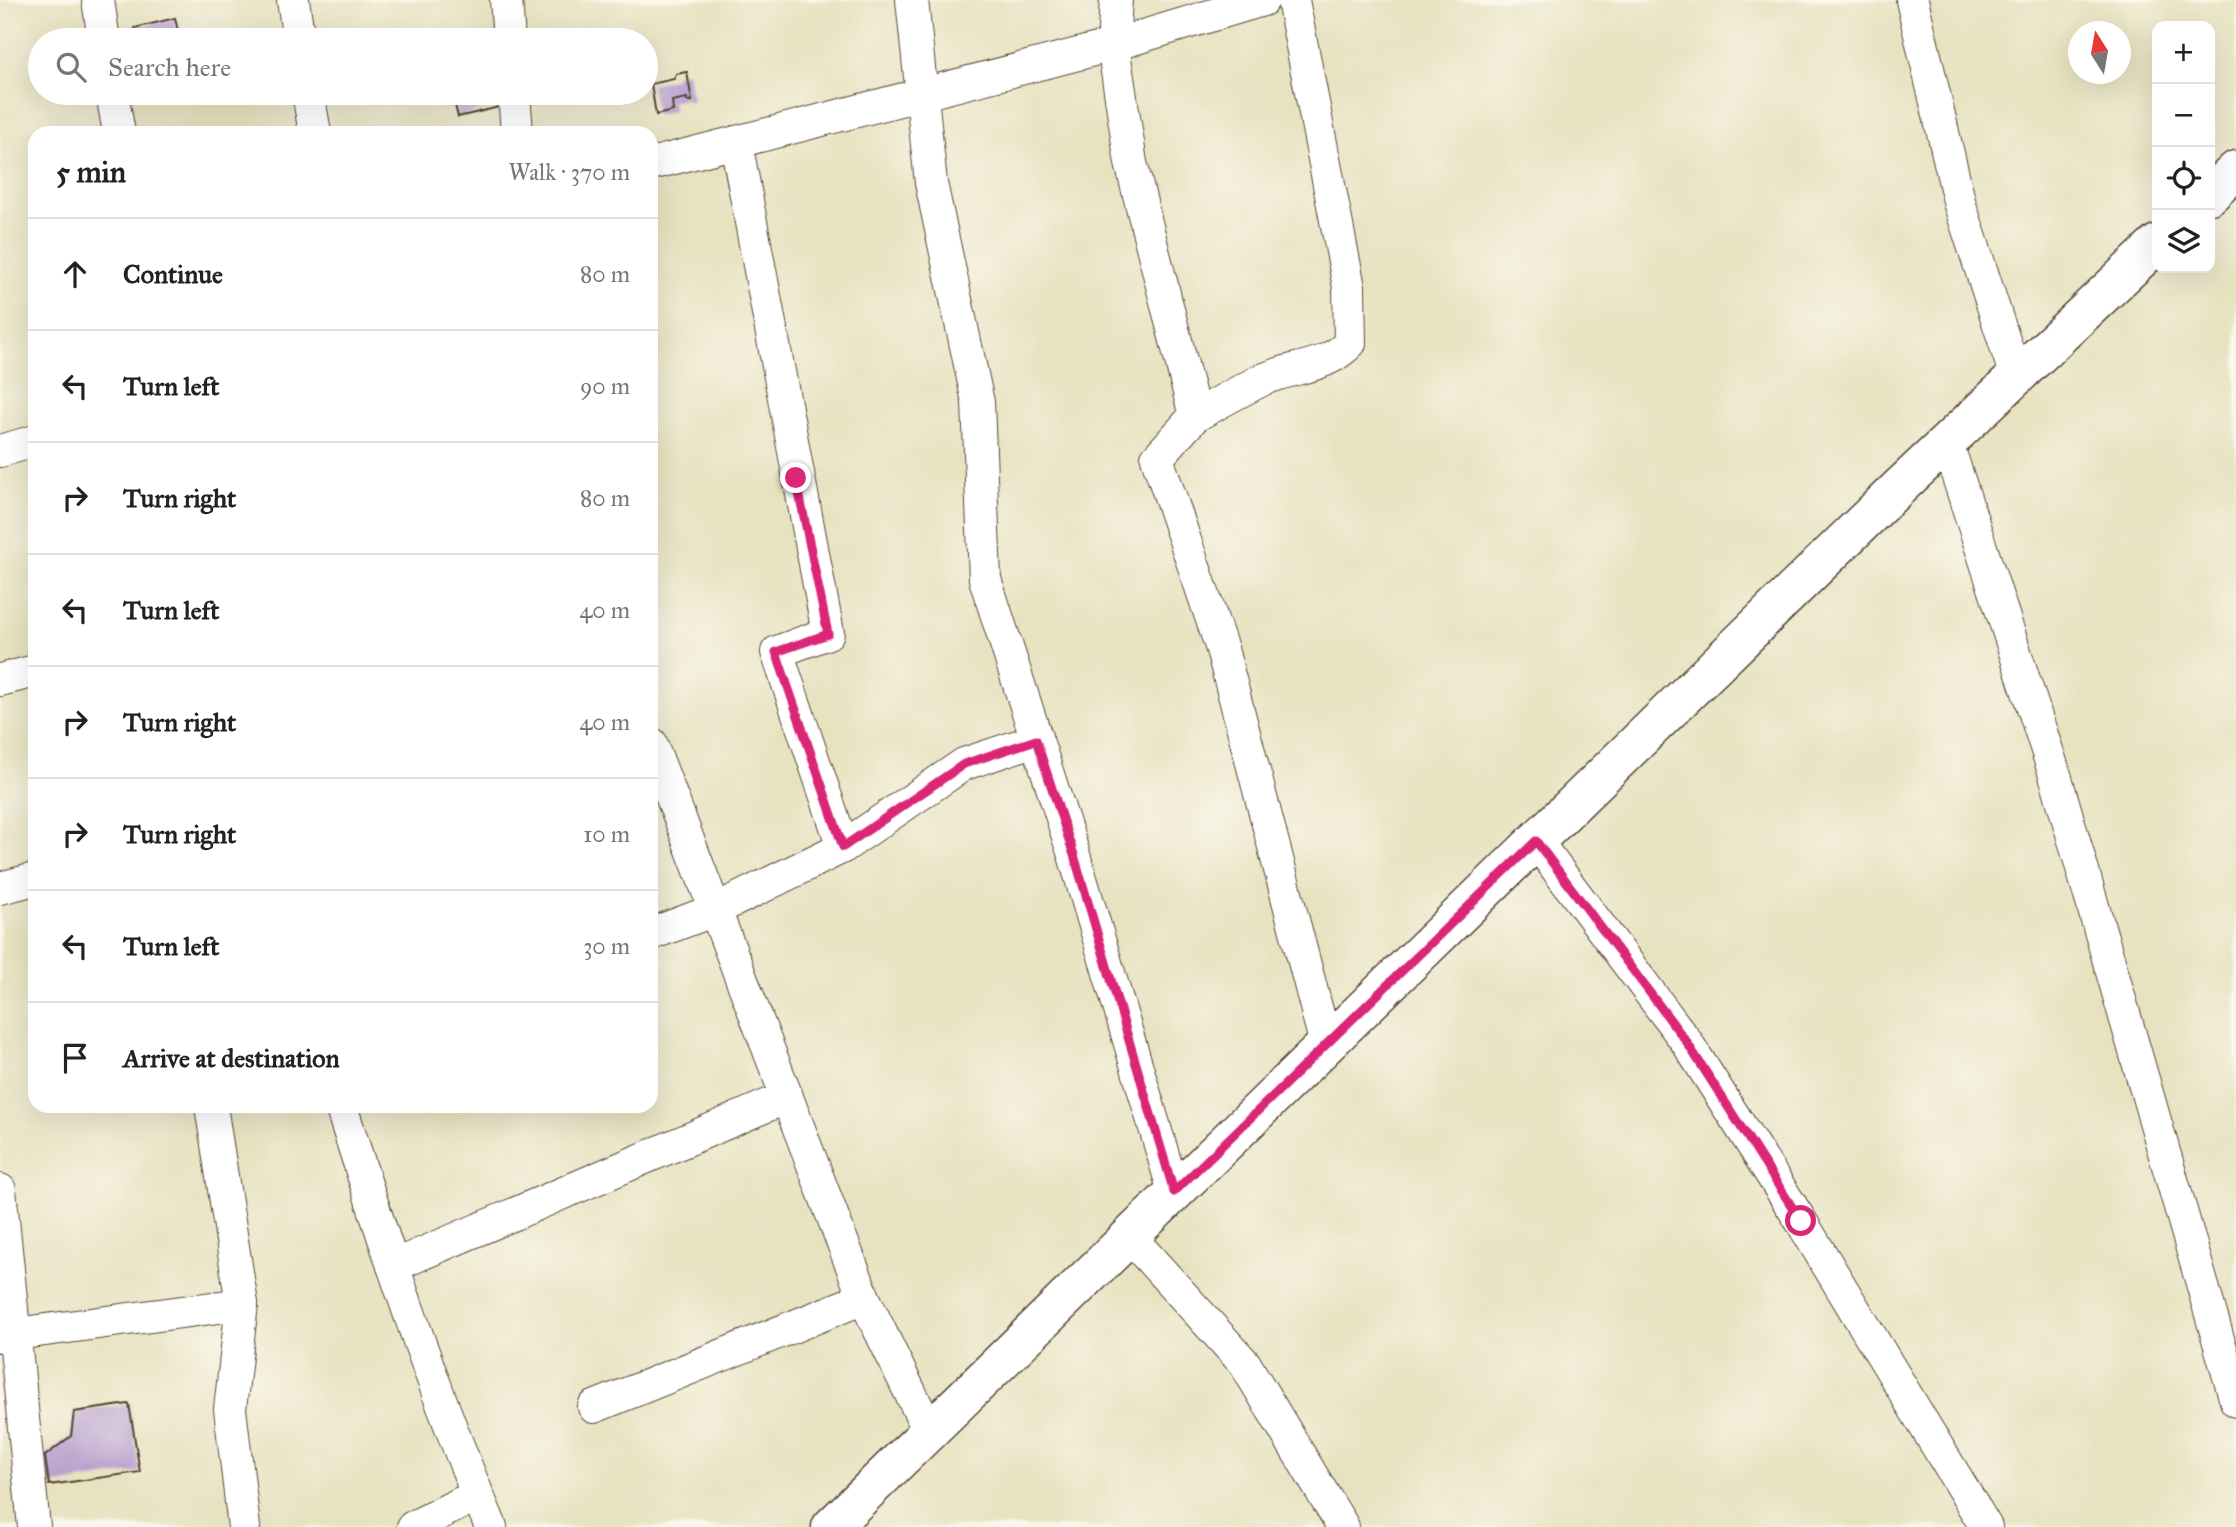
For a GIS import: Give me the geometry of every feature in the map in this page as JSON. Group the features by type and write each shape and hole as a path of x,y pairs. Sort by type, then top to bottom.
{"main road":[{"path":"2215,190 2236,170"},
{"path":"831,1527 1947,443 2152,249"}],"street":[{"path":"98,0 102,28"},
{"path":"293,0 297,28"},
{"path":"506,0 508,28"},
{"path":"912,0 931,183 978,402 985,579 1074,855 1174,1192"},
{"path":"1116,0 1113,45 1131,163 1195,416"},
{"path":"658,162 1113,45 1263,0"},
{"path":"1293,0 1349,287 1350,343 1339,355 1314,366 1264,379 1195,416 1157,458 1222,649 1326,1045"},
{"path":"1912,0 1960,205 2016,377"},
{"path":"115,105 118,126"},
{"path":"310,105 314,126"},
{"path":"515,105 516,126"},
{"path":"736,142 828,634 776,652 843,847"},
{"path":"0,451 28,443"},
{"path":"1947,443 2056,778 2236,1401"},
{"path":"0,680 28,673"},
{"path":"658,931 715,910 843,847 964,764 1036,740"},
{"path":"658,761 864,1298 929,1431"},
{"path":"1536,841 1686,1041 1801,1221 1986,1527"},
{"path":"0,888 28,881"},
{"path":"393,1266 787,1097"},
{"path":"212,1113 242,1304 230,1409 244,1527"},
{"path":"343,1113 393,1266 491,1527"},
{"path":"0,1190 7,1335 34,1527"},
{"path":"1129,1236 1245,1364 1343,1527"},
{"path":"594,1407 864,1298"},
{"path":"7,1335 242,1304"},
{"path":"413,1527 477,1495"}],"building":[{"path":"175,18 177,28 135,28"},
{"path":"687,72 692,101 687,101 687,98 672,101 673,111 656,115 654,105 658,105 658,82 674,79 676,74"},
{"path":"455,105 499,105 499,107 458,117"},
{"path":"129,1404 140,1472 49,1485 45,1456 71,1436 74,1412"}],"route":[{"path":"796,478 828,634 776,652 843,847 964,764 1036,740 1074,855 1174,1192 1536,841 1686,1041 1801,1221"}]}
